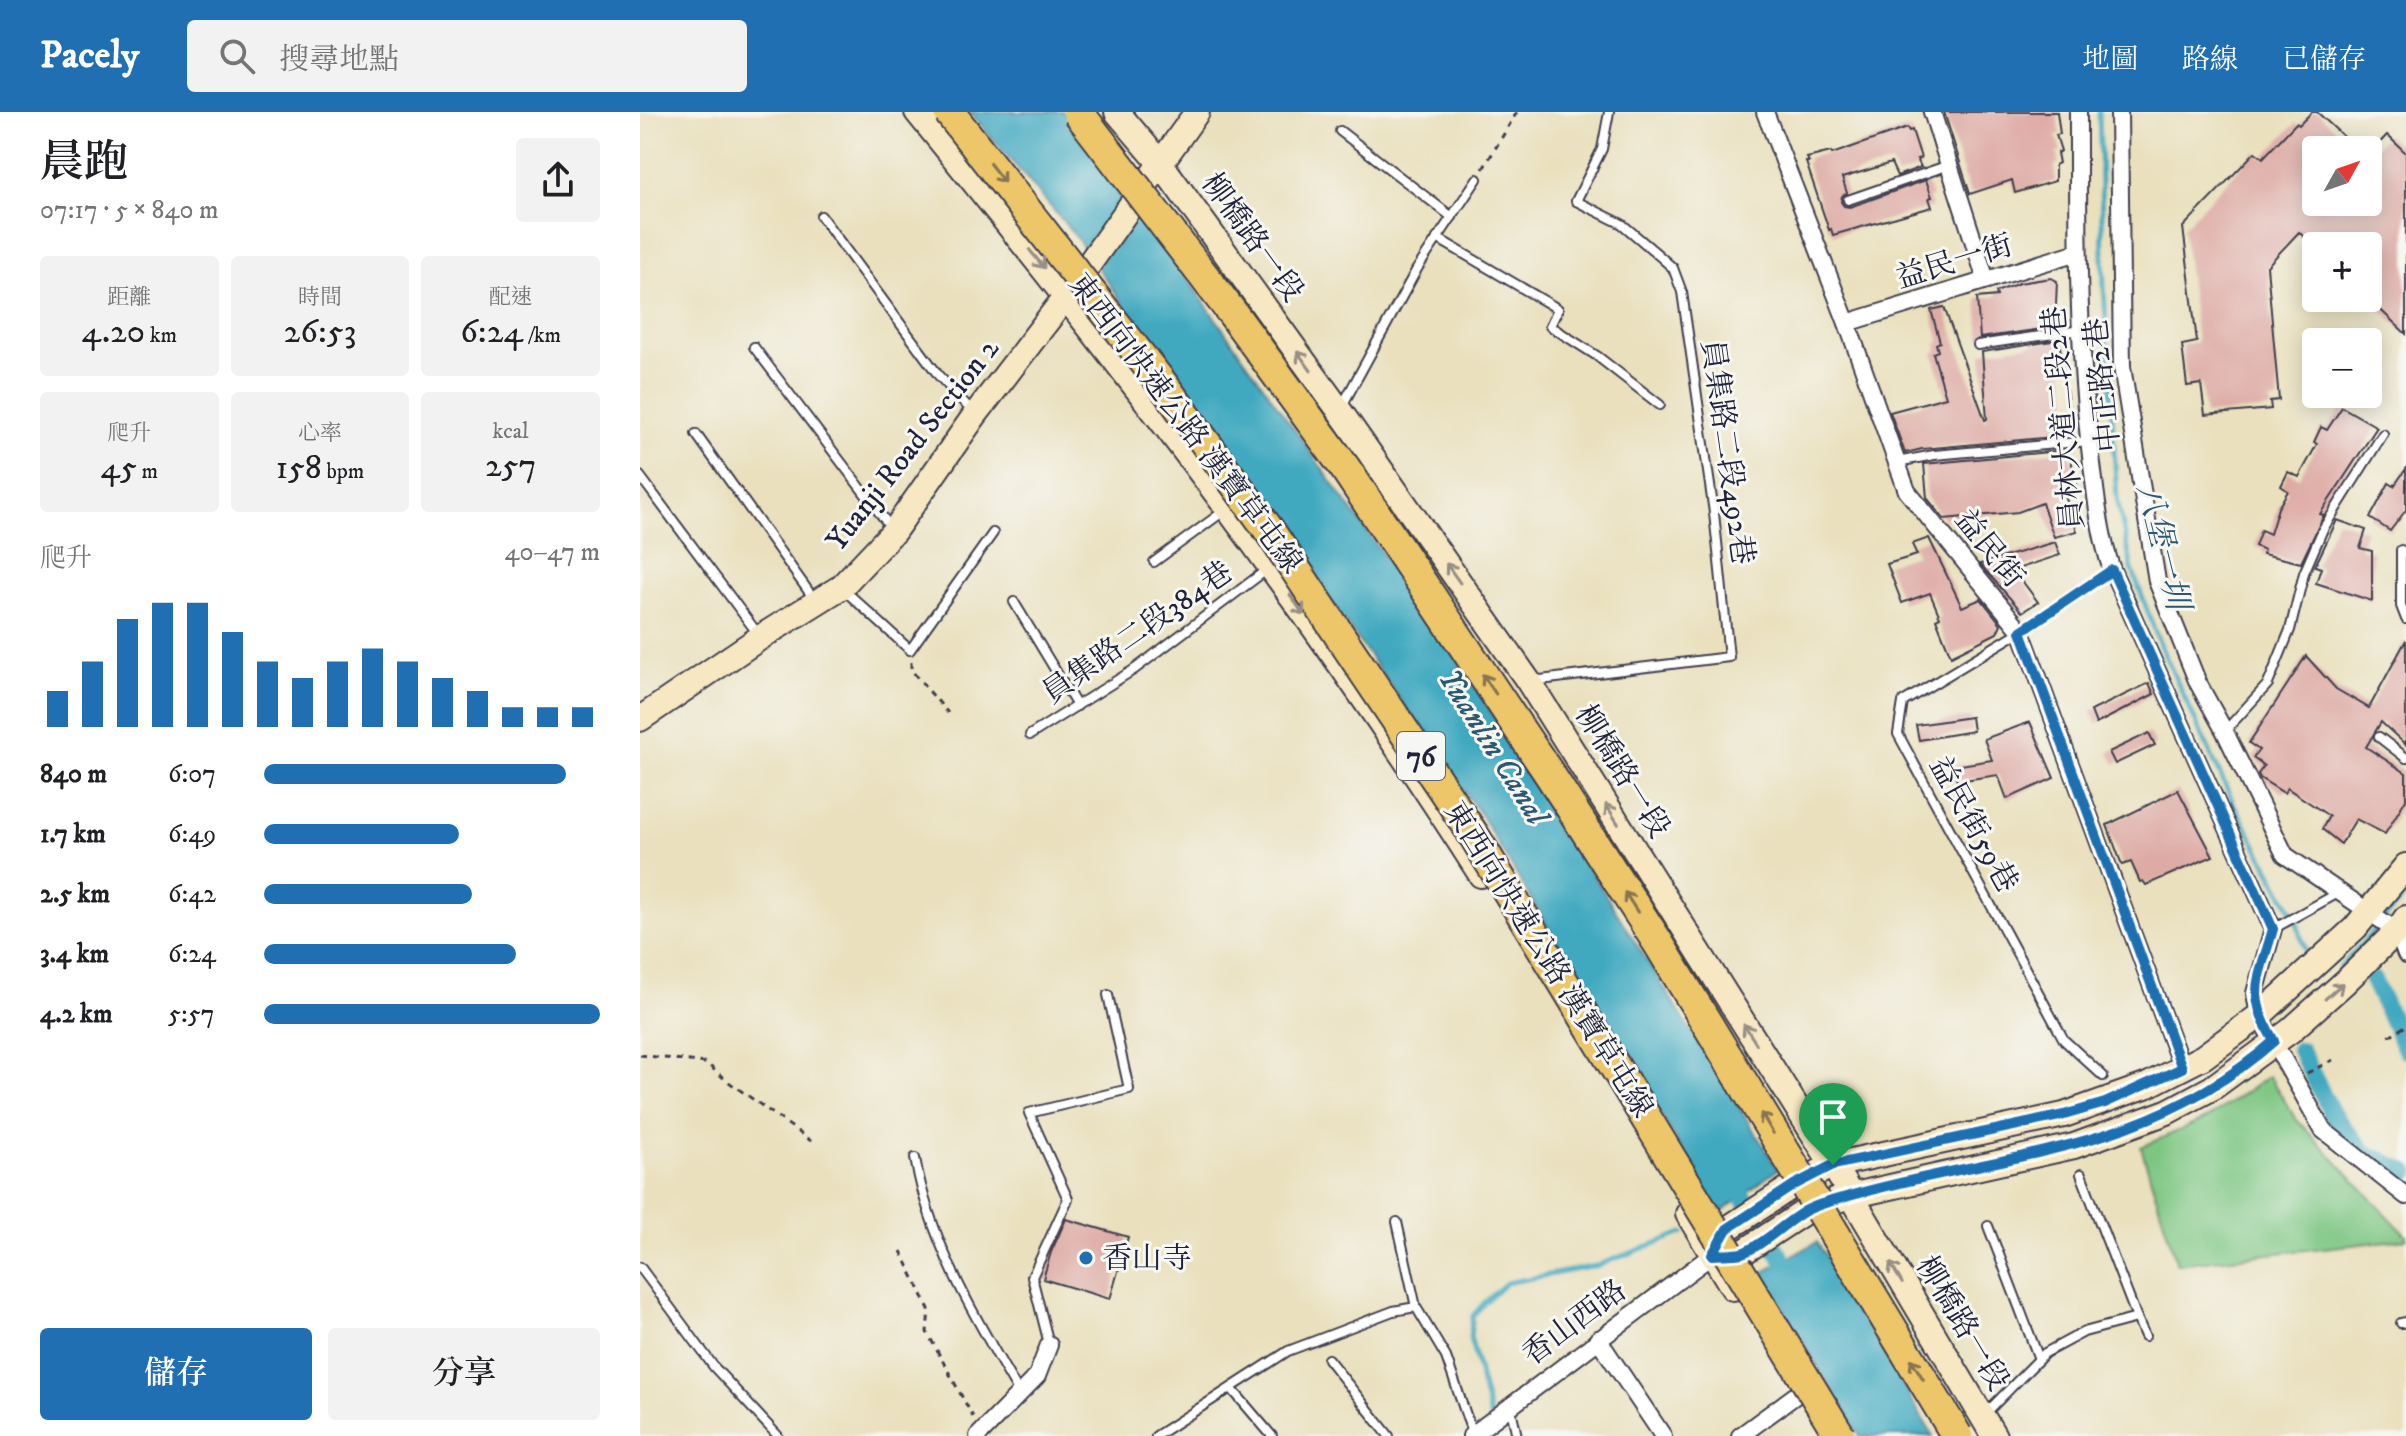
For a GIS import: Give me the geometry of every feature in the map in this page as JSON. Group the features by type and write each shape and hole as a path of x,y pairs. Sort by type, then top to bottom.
{"highway":[{"name":"東西向快速公路 漢寶草屯線","path":"949,112 1164,386 1287,556 1473,834 1840,1436"},
{"path":"1078,112 1233,314 1345,468 1542,762 1657,941 1957,1436"}],"main road":[{"path":"917,112 1067,295 1228,508 1474,864 1563,1004 1712,1255 1826,1436"},
{"name":"柳橋路一段","path":"1117,112 1161,164 1339,410 1529,682 1833,1165 1988,1426"},
{"path":"1161,164 1197,112"},
{"name":"Yuanji Road Section 2","path":"640,719 841,587 894,531 975,415 1067,295 1161,164"},
{"path":"1712,1255 1727,1229 1794,1185 1833,1165 2064,1115 2105,1103 2203,1057 2267,1010 2362,919 2406,866"},
{"path":"1712,1255 1742,1253 1809,1209 1850,1196 2074,1146 2167,1112 2212,1088 2250,1062 2377,950 2401,924"}],"street":[{"name":"益民街","path":"1765,112 1847,323 1907,491 2021,631 2182,1068"},
{"path":"1932,112 1986,280"},
{"name":"員林大道二段2巷","path":"2078,112 2078,252 2084,399 2101,538 2112,570 2273,929"},
{"name":"中正路2巷","path":"2119,112 2122,367 2157,581 2198,683 2285,855 2341,892 2362,919 2401,924"},
{"name":"益民一街","path":"1847,323 2078,252"},
{"path":"2401,924 2406,955"},
{"path":"2273,929 2255,993 2282,1036 2323,1130 2406,1196"},
{"name":"香山西路","path":"1472,1435 1712,1255"},
{"path":"1598,1339 1663,1436"},
{"path":"980,1434 1037,1376 1049,1345"},
{"path":"1740,1436 1800,1392"}],"lane":[{"name":"員集路二段492巷","path":"1529,682 1729,657 1714,513 1678,280 1673,268 1622,224 1576,201 1602,149 1609,112"},
{"path":"1340,131 1452,217"},
{"path":"1848,200 1949,165"},
{"path":"1339,410 1417,269 1477,179"},
{"path":"821,216 939,376 975,415"},
{"path":"1437,238 1558,309 1550,326 1597,356 1660,405"},
{"path":"1978,345 2081,330"},
{"path":"754,347 894,531"},
{"path":"696,434 818,603"},
{"path":"2225,732 2268,684 2290,630 2304,573 2323,529 2383,434"},
{"path":"1897,462 1934,455 2089,441"},
{"path":"640,476 761,637"},
{"path":"1154,562 1228,508"},
{"path":"841,587 910,650 993,533"},
{"path":"2401,550 2401,606 2406,619"},
{"name":"員集路二段384巷","path":"1030,735 1135,669 1270,567"},
{"path":"2021,631 2112,570"},
{"path":"1014,602 1077,706"},
{"name":"益民街59巷","path":"2021,631 1903,702 1898,734 2064,1040 2103,1076"},
{"path":"2379,737 2406,758"},
{"path":"2273,929 2341,892"},
{"path":"1049,1345 1032,1277 1068,1199 1029,1113 1129,1089 1108,995"},
{"path":"915,1158 920,1183 951,1268 976,1320 1019,1394"},
{"path":"2081,1174 2145,1336"},
{"path":"1397,1222 1416,1307 1446,1357 1472,1435"},
{"path":"1988,1226 2039,1359"},
{"path":"640,1267 714,1367 778,1436"},
{"path":"1156,1436 1288,1351 1393,1311 1416,1307"},
{"path":"1988,1426 2045,1353 2084,1332 2137,1318"},
{"path":"1328,1359 1389,1436"},
{"path":"1231,1388 1272,1436"},
{"path":"1510,1405 1517,1436"}],"path":[{"path":"1477,179 1517,112"},
{"path":"910,650 911,670 948,713"},
{"path":"2389,1036 2406,1026"},
{"path":"640,1055 706,1063 811,1141"},
{"path":"2307,1073 2333,1060"},
{"path":"901,1251 929,1309 927,1332 980,1434"}],"green space":[{"path":"2269,1076 2296,1119 2406,1235 2406,1239 2177,1264 2141,1147 2208,1118"}],"water":[{"path":"970,112 1064,112 1093,146 1454,654 1778,1169 1720,1213 1480,814 1074,234"},
{"path":"1817,1242 1933,1436 1860,1436 1762,1273"}],"building":[{"path":"1944,112 2057,112 2060,134 2056,135 2061,151 2057,153 2059,163 2055,165 2055,181 2015,193 2012,180 1970,194"},
{"path":"2312,112 2317,112 2343,136 2302,136 2302,216 2382,216 2382,140 2387,135 2406,153 2406,334 2382,311 2382,232 2302,232 2302,235 2299,232 2267,266 2279,400 2270,401 2271,409 2205,415 2201,384 2187,386 2182,345 2197,342 2183,227 2255,152 2263,158 2296,123 2299,125"},
{"path":"1907,128 1912,130 1921,167 1897,176 1891,163 1842,178 1847,193 1842,196 1841,202 1850,207 1926,180 1932,207 1833,235 1807,158 1832,154"},
{"path":"2051,278 2057,281 2055,327 1980,338 1977,298 1997,296 1996,292 2019,283"},
{"path":"1944,307 1985,420 1982,352 2059,340 2072,430 2064,431 2065,436 1905,453 1890,412 1946,397 1933,353 1938,351 1936,344 1940,342 1931,310"},
{"path":"2341,408 2377,427 2320,514 2324,515 2301,563 2263,554 2264,550 2255,546 2261,530 2270,534 2278,508 2288,491 2281,486 2288,472 2299,477 2317,444 2314,442 2321,427 2327,430"},
{"path":"2069,450 2078,492 2064,493 2077,531 2054,537 2042,503 2018,512 1944,519 1927,498 1924,464"},
{"path":"2406,469 2406,510 2390,531 2370,518 2389,483 2394,486"},
{"path":"2337,520 2366,530 2360,548 2372,551 2372,601 2316,583 2321,568 2315,566"},
{"path":"1929,538 1962,607 1981,599 2001,624 1997,633 1951,656 1936,619 1940,617 1930,593 1902,603 1887,564 1917,555 1912,544"},
{"path":"2055,542 2060,555 2014,570 2038,602 2022,612 1980,564"},
{"path":"2406,640 2406,745 2381,722 2366,747 2406,773 2406,799 2385,834 2356,819 2341,844 2322,829 2329,816 2287,788 2284,793 2260,778 2258,774 2264,766 2253,758 2259,750 2249,743 2306,656 2336,689 2369,708"},
{"path":"2149,683 2154,694 2096,724 2091,711"},
{"path":"1971,717 1973,731 1919,740 1916,725"},
{"path":"2030,722 2054,778 2007,799 1998,775 1957,781 1954,766 1992,760 1984,739"},
{"path":"2149,733 2155,745 2115,764 2109,752"},
{"path":"2178,790 2213,856 2146,885 2140,882 2131,862 2122,865 2107,825"},
{"name":"香山寺","path":"1066,1219 1128,1237 1110,1299 1043,1279"}],"waterway":[{"name":"八堡一圳","path":"2099,112 2104,289 2117,498 2132,569 2160,645 2235,806 2295,917 2308,959"},
{"path":"2340,968 2406,894"},
{"name":"八堡一圳","path":"2373,980 2406,1050"},
{"name":"八堡一圳","path":"2300,1050 2333,1115 2365,1153 2406,1172"},
{"name":"Yuanlin Canal","path":"1731,1178 1796,1281"},
{"path":"1490,1416 1470,1336 1473,1316 1485,1302 1506,1283 1596,1266 1683,1233"}],"place":[{"name":"香山寺","path":"1086,1258"}],"route":[{"path":"2112,570 2273,929 2255,993 2259,1016 2274,1041 2212,1088 2167,1112 2121,1130 2074,1146 1850,1196 1809,1209 1742,1253 1712,1255 1727,1229 1794,1185 1833,1165 2064,1115 2105,1103 2182,1068 2021,631 2112,570"}]}
